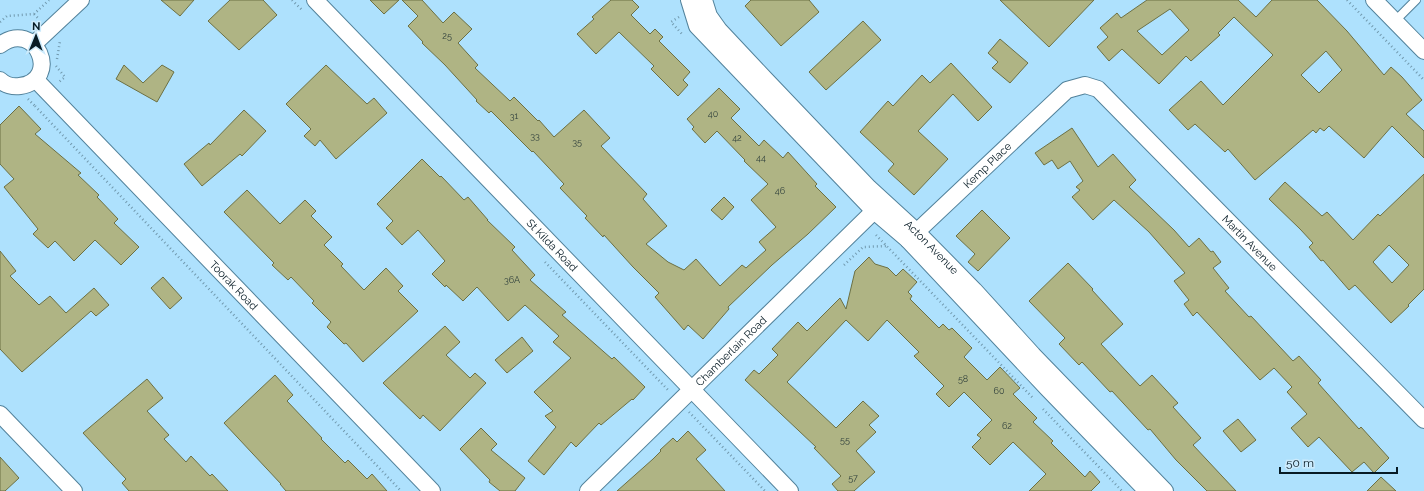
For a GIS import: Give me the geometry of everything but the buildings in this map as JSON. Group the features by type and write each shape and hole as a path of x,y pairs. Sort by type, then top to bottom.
{"street":[{"path":"34,44 81,0"},
{"name":"St Kilda Road","path":"315,0 790,491"},
{"name":"Acton Avenue","path":"689,0 697,26 874,211 912,236 974,290 1033,356 1165,491"},
{"name":"Acton Avenue","path":"704,0 709,16 719,30 869,188 1048,389 1147,491"},
{"path":"1374,0 1424,52"},
{"path":"0,46 6,41 20,38 34,44 41,53 42,67 36,80 28,85 14,87 0,81"},
{"name":"Toorak Road","path":"36,80 432,491"},
{"name":"Martin Avenue","path":"1067,90 1085,85 1098,89 1424,420"},
{"name":"Kemp Place","path":"912,236 1067,90"},
{"name":"Chamberlain Road","path":"588,491 874,211"},
{"path":"0,414 74,491"}],"lane":[{"path":"1395,21 1416,0"}],"path":[{"path":"0,22 7,16 34,14 49,0"},
{"path":"1346,0 1424,80"},
{"path":"35,106 401,491"}]}
